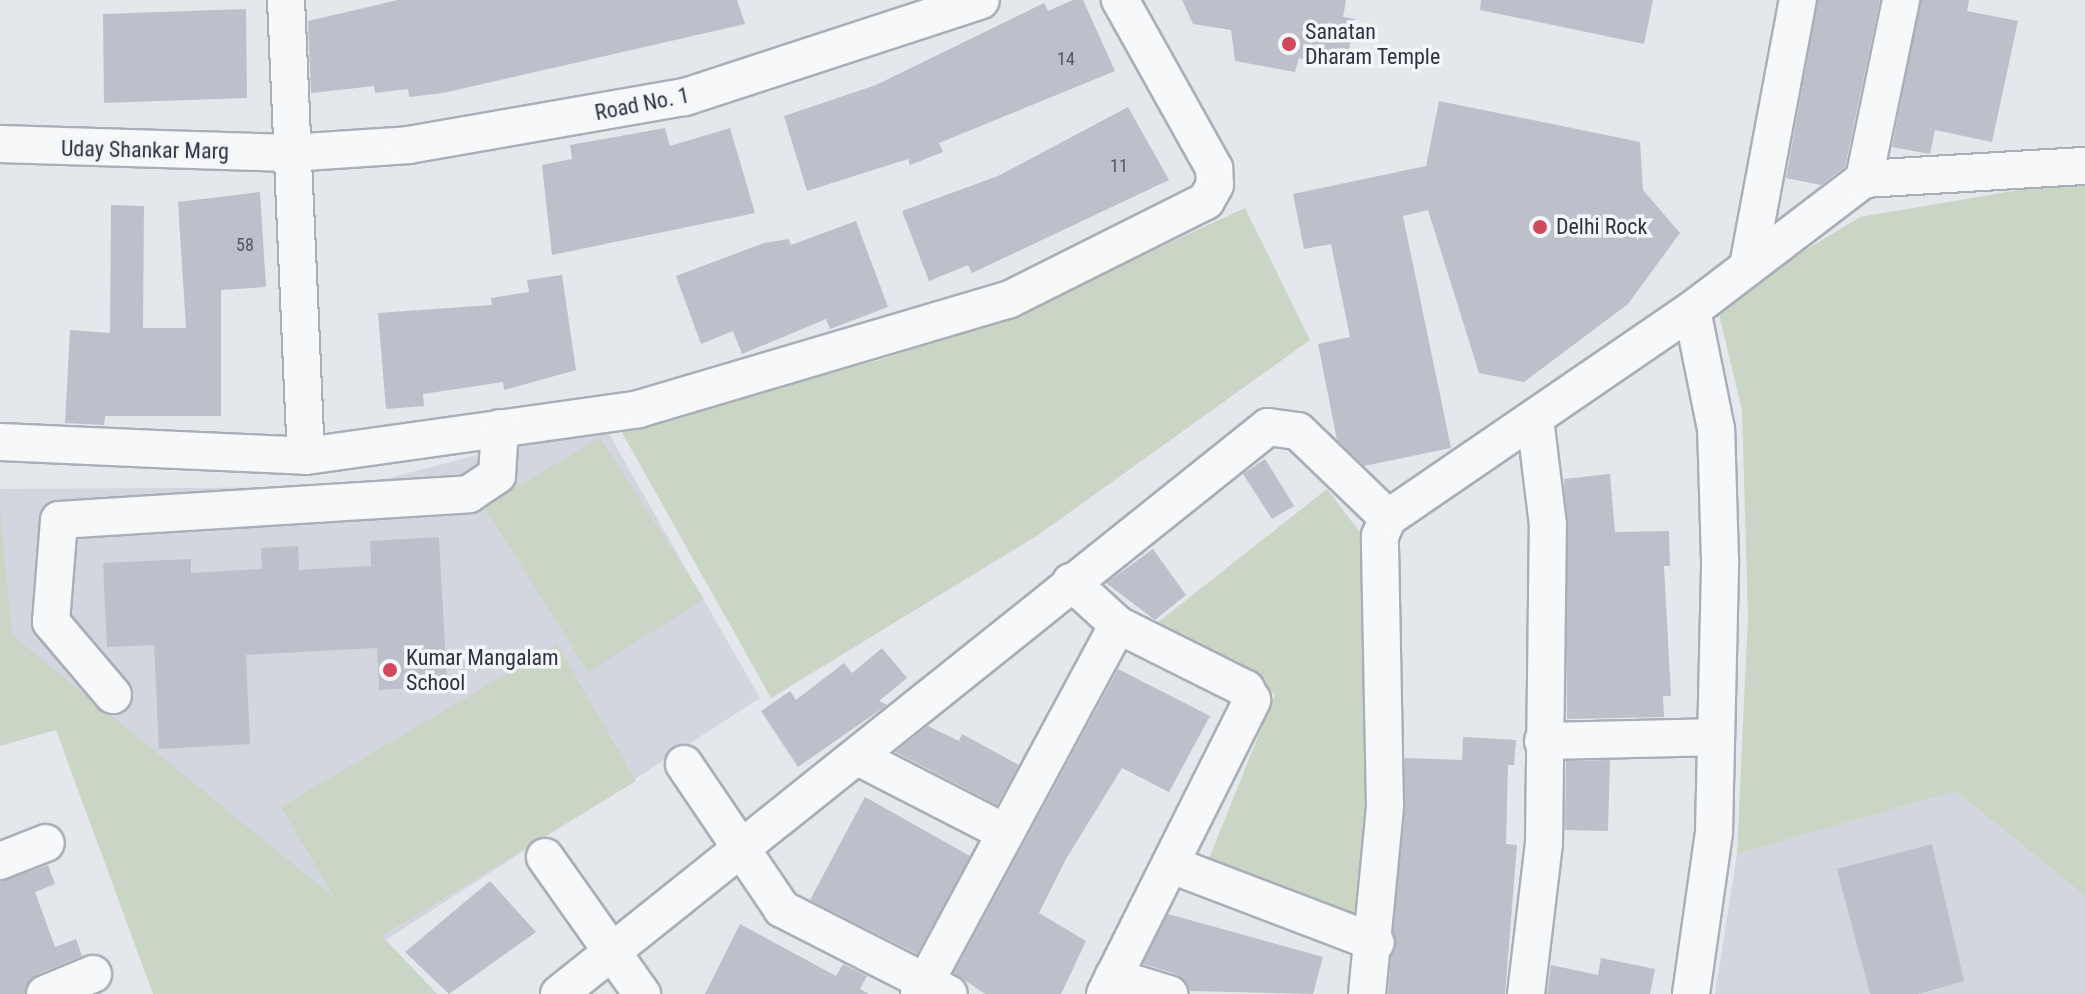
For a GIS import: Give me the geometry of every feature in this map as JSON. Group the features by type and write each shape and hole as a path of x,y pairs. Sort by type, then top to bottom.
{"street":[{"path":"286,0 290,153 306,456"},
{"name":"Road No. 1","path":"290,153 409,145 685,97 981,0"},
{"path":"1,442 306,456 639,409 807,365 1008,300 1206,201 1214,168 1120,0"},
{"path":"1748,266 1798,0"},
{"path":"1864,179 1901,0"},
{"name":"Uday Shankar Marg","path":"0,144 290,153"},
{"path":"1367,994 1376,943 1385,790 1380,536 1388,518 1692,310 1864,179 2085,166"},
{"path":"1691,994 1713,846 1716,429 1692,310"},
{"path":"1526,994 1542,902 1548,525 1535,419"},
{"path":"559,994 746,848 1071,582 1268,427 1298,431 1388,518"},
{"path":"113,695 51,622 59,520 469,494 497,475 500,428"},
{"path":"1071,582 1118,625 1246,689 1252,700 1172,865 1109,985 1169,994"},
{"path":"684,764 746,848 782,909 931,990 1006,833 1118,625"},
{"path":"1543,741 1714,737"},
{"path":"858,757 1006,833"},
{"path":"0,861 46,843"},
{"path":"545,857 642,994"},
{"path":"1172,865 1376,943"},
{"path":"45,994 93,974"}],"shaded area":[{"name":"Kumar Mangalam School","path":"602,422 760,698 378,945 0,641 0,489 355,487"},
{"path":"1956,791 2085,896 2085,994 1715,994 1737,854"}],"green space":[{"path":"2085,179 2085,896 1956,791 1737,854 1748,617 1742,410 1719,314 1766,274 1860,217"},
{"path":"1245,208 1310,340 1038,535 771,698 620,429 883,359 1009,316"},
{"path":"600,438 704,599 588,672 484,506"},
{"path":"1327,489 1372,548 1376,738 1362,930 1204,871 1275,694 1157,623"},
{"path":"0,507 12,635 335,898 281,807 557,644 636,781 382,936 437,994 153,994 56,730 0,746"}],"building":[{"path":"398,0 737,0 745,24 443,93 409,97 408,89 375,93 374,86 311,93 308,21"},
{"path":"1073,0 1083,0 1115,71 939,143 943,152 910,165 908,159 807,191 784,116 876,85 1044,3 1048,11"},
{"name":"Sanatan Dharam Temple","path":"1182,0 1346,0 1343,17 1355,19 1346,67 1299,58 1295,72 1235,61 1231,30 1193,24"},
{"path":"1481,0 1653,0 1644,44 1480,10"},
{"path":"1818,0 1880,0 1845,167 1821,185 1786,178"},
{"path":"1921,0 1969,0 1967,11 2018,21 1992,142 1935,130 1930,154 1892,147"},
{"path":"246,9 247,98 104,103 103,14"},
{"path":"1439,101 1640,142 1643,190 1680,233 1628,304 1524,382 1479,373 1428,210 1403,216 1451,448 1364,466 1337,440 1318,344 1350,337 1331,244 1304,249 1293,194 1426,166"},
{"path":"1128,107 1169,180 972,273 968,265 929,281 902,211 998,176"},
{"path":"665,128 670,146 730,128 755,213 552,255 542,165 572,159 570,145"},
{"path":"260,192 266,287 221,290 221,416 105,416 104,425 65,423 70,330 110,333 111,205 144,206 143,328 186,328 178,202"},
{"path":"856,221 888,307 830,329 826,319 742,354 733,331 701,344 676,276 764,243 789,239 791,245"},
{"path":"562,275 576,370 504,390 503,382 423,394 424,406 386,409 378,313 492,305 491,298 529,292 527,280"},
{"path":"1265,459 1294,506 1272,519 1243,474"},
{"path":"1610,474 1615,532 1669,531 1670,566 1664,566 1671,696 1663,696 1664,717 1567,719 1564,479"},
{"path":"439,537 447,686 379,690 377,648 246,655 250,744 159,749 154,645 107,647 103,563 191,559 191,573 262,569 261,548 298,546 299,570 371,566 370,541"},
{"path":"1153,549 1186,595 1155,620 1106,583"},
{"path":"882,648 907,678 879,701 887,705 798,767 761,711 790,691 796,700 844,663 852,673"},
{"path":"1118,669 1210,716 1169,792 1122,768 1066,859 1039,913 1086,941 1061,994 985,994 954,973"},
{"path":"928,726 959,741 962,734 1019,765 997,805 895,752"},
{"path":"1463,737 1516,740 1514,765 1508,765 1506,844 1517,845 1505,994 1388,994 1405,758 1462,760"},
{"path":"1610,760 1608,831 1565,830 1566,761"},
{"path":"865,797 970,856 917,954 810,900"},
{"path":"1932,844 1964,981 1918,994 1870,994 1837,869"},
{"path":"48,865 55,884 35,892 55,947 76,939 82,956 36,975 24,994 0,994 0,882"},
{"path":"490,881 536,932 449,994 405,952"},
{"path":"1168,914 1323,957 1313,994 1190,991 1176,974 1143,964"},
{"path":"740,924 836,976 843,964 867,976 860,989 869,994 705,994"},
{"path":"1601,958 1655,969 1650,994 1547,994 1551,965 1598,975"}],"place":[{"name":"Sanatan Dharam Temple","path":"1289,44"},
{"name":"Delhi Rock","path":"1540,227"},
{"name":"Kumar Mangalam School","path":"390,670"}]}
